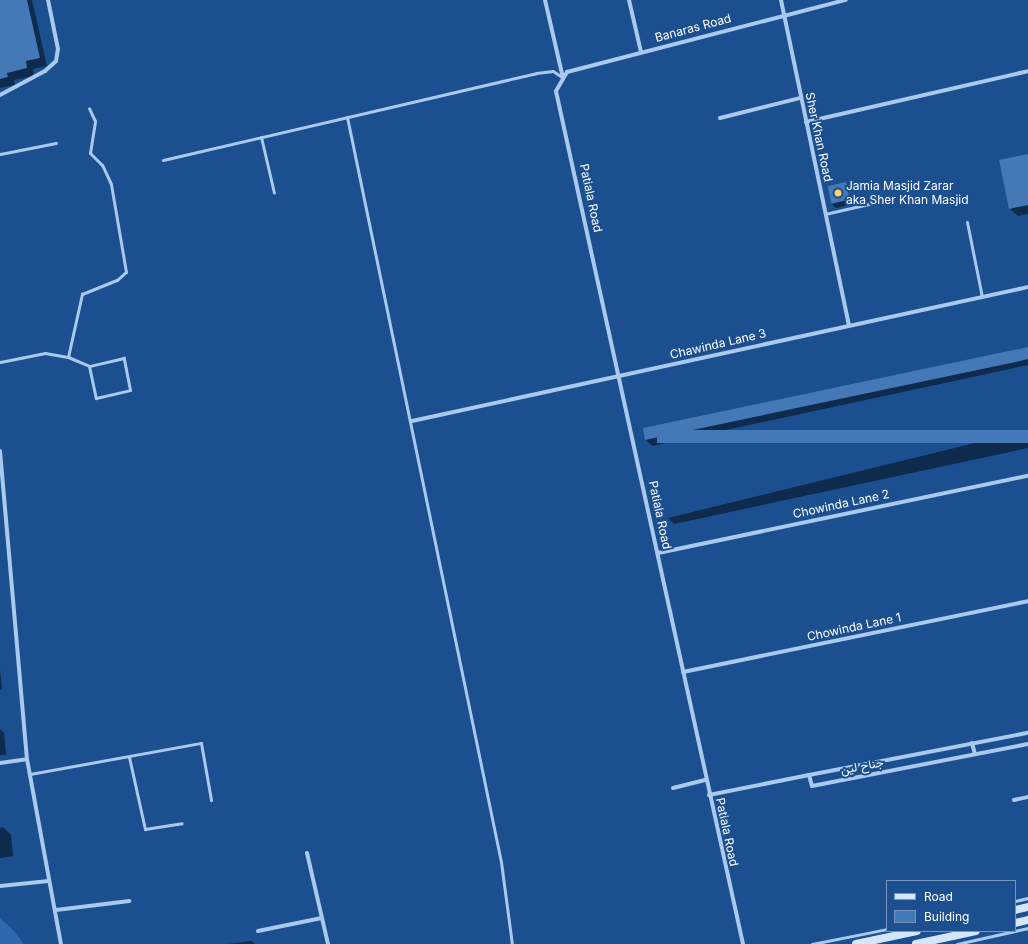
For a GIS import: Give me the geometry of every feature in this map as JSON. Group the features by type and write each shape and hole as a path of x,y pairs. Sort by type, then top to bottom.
{"main road":[{"path":"1016,910 1028,908"},
{"path":"1016,923 1028,920"},
{"path":"856,944 913,932"},
{"path":"918,944 972,932"}],"street":[{"path":"0,95 45,71 56,61 58,48 48,0"},
{"path":"545,0 564,78"},
{"path":"629,0 641,52"},
{"name":"Sher Khan Road","path":"781,0 800,98 849,325"},
{"name":"Banaras Road","path":"556,91 567,72 784,14 846,0"},
{"path":"806,122 1028,71"},
{"name":"Patiala Road","path":"556,91 620,376 742,944"},
{"path":"720,118 800,98"},
{"name":"Chawinda Lane 3","path":"412,421 1028,287"},
{"path":"0,451 26,759 49,881 56,910 61,944"},
{"name":"Chowinda Lane 2","path":"658,552 1028,476"},
{"path":"0,524 6,523"},
{"name":"Chowinda Lane 1","path":"683,672 1028,601"},
{"path":"709,795 1028,733"},
{"path":"972,743 975,754"},
{"name":"جناح لین","path":"809,775 812,786 1028,744"},
{"path":"902,757 905,768"},
{"path":"0,763 26,759"},
{"path":"673,788 706,780"},
{"path":"1014,800 1028,797"},
{"path":"307,853 328,944"},
{"path":"0,886 49,881"},
{"path":"56,910 129,901"},
{"path":"258,931 322,918"}],"lane":[{"path":"163,160 536,73 553,71 564,78"},
{"path":"68,357 82,294 117,280 126,272 111,184 102,164 90,153 94,121 89,108"},
{"path":"347,117 412,421 501,862 512,944"},
{"path":"261,137 274,194"},
{"path":"0,154 56,142"},
{"path":"825,214 890,199"},
{"path":"967,222 982,296"},
{"path":"0,362 45,353 68,357 89,366 124,358 130,390 96,398 89,366"},
{"path":"30,774 201,743 212,800"},
{"path":"129,757 144,829 182,824"},
{"path":"1016,901 1028,898"},
{"path":"1016,931 1028,928"},
{"path":"812,944 886,929"},
{"path":"957,944 1010,932"}],"shaded area":[{"path":"0,918 13,930 24,944 0,944"}],"building":[{"path":"0,0 27,0 40,58 26,61 27,68 7,73 8,77 0,79"},
{"path":"1028,154 1028,205 1009,209 999,160"},
{"name":"Jamia Masjid Zarar aka Sher Khan Masjid","path":"846,182 850,200 832,204 827,186"},
{"path":"1028,347 1028,359 1020,361 645,440 643,428"},
{"path":"657,430 1028,430 1028,443 657,443"}],"place":[{"name":"Jamia Masjid Zarar aka Sher Khan Masjid","path":"838,193"}]}
